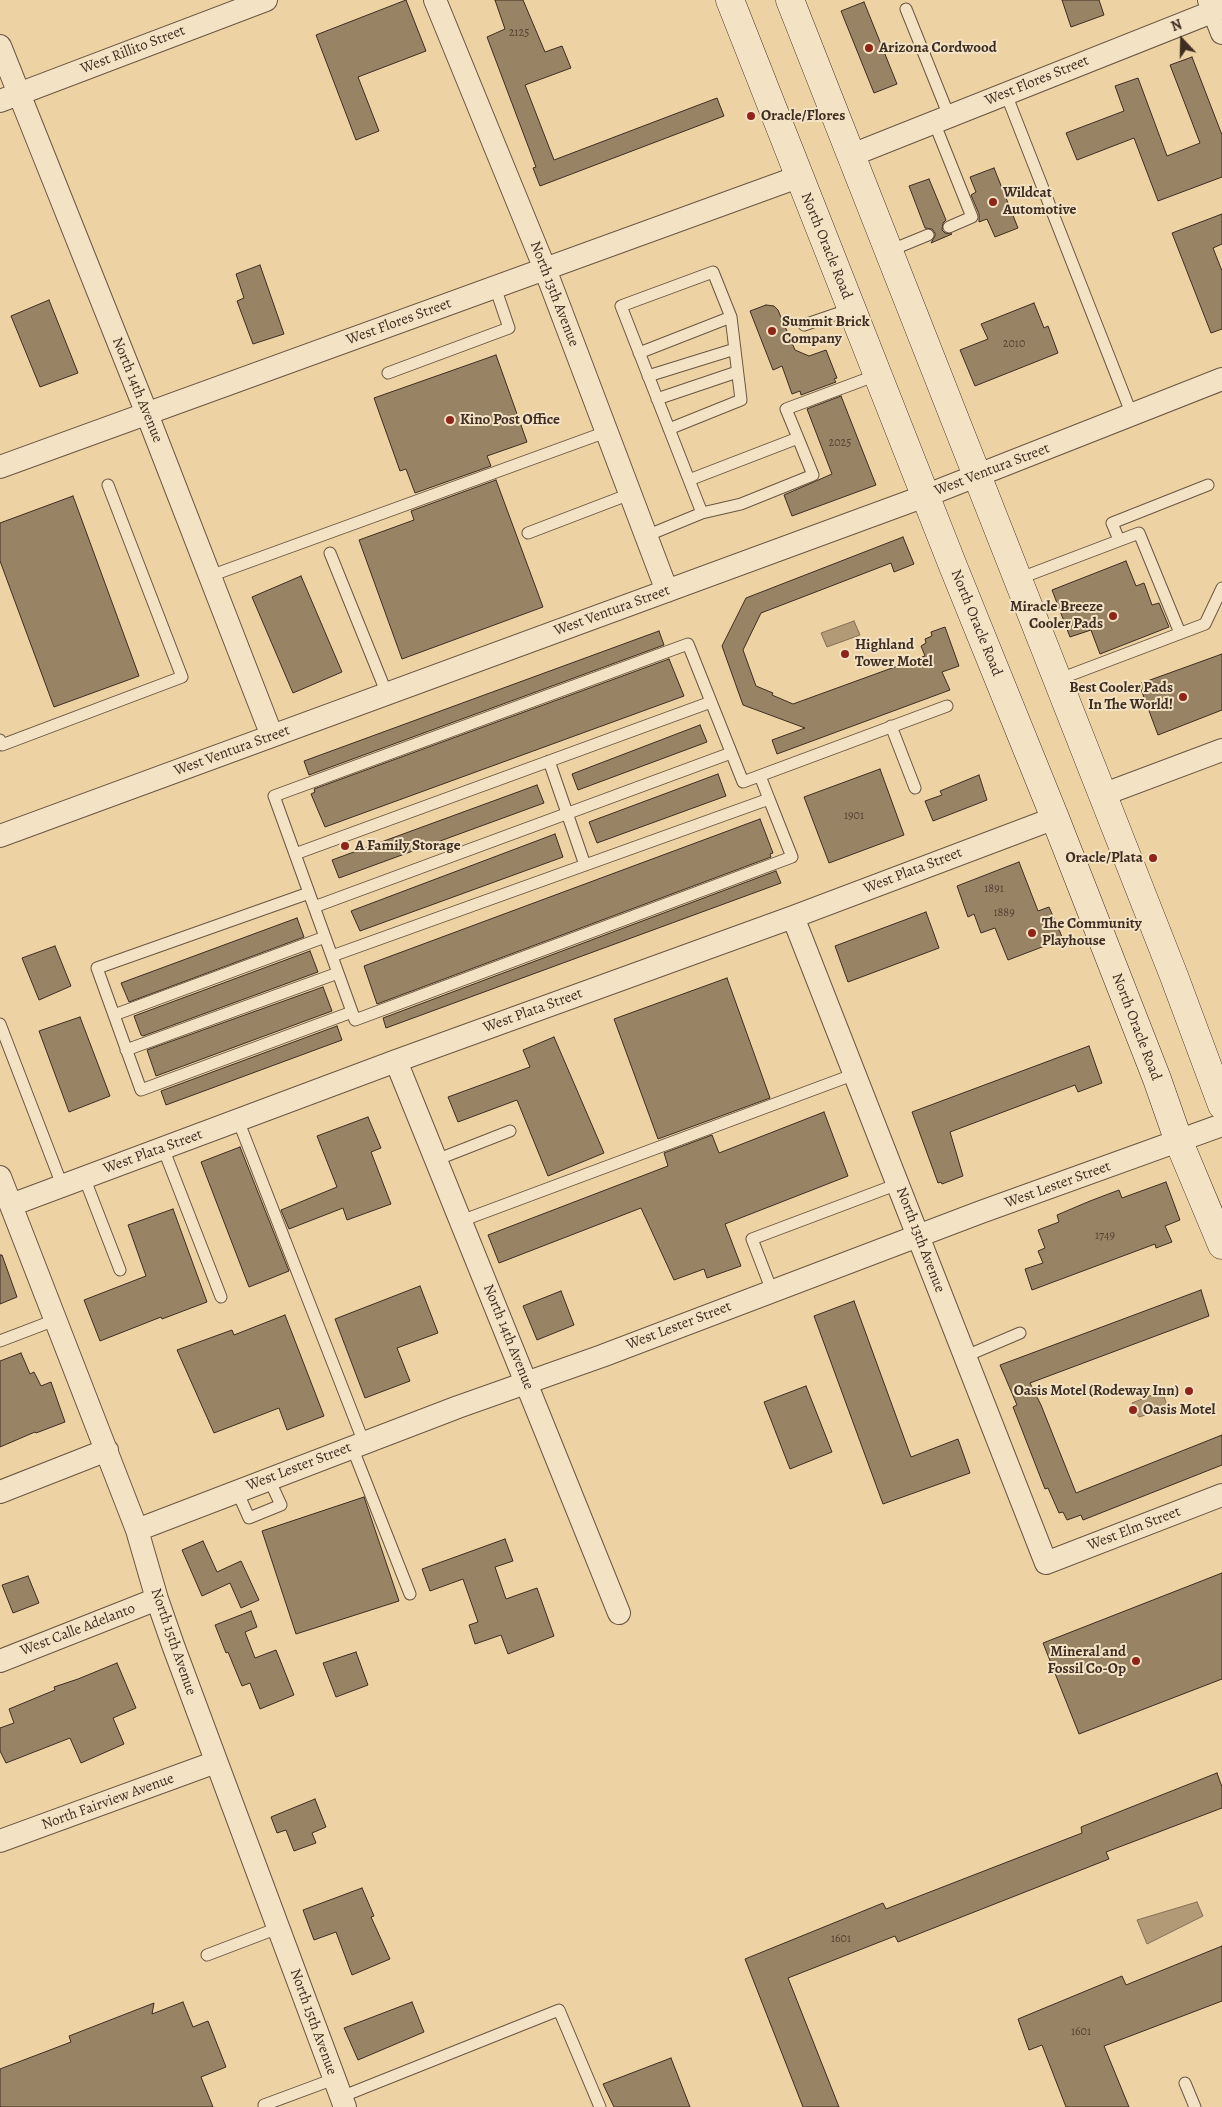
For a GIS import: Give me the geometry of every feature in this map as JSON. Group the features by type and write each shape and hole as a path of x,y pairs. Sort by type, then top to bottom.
{"main road":[{"name":"North Oracle Road","path":"730,0 798,177 1055,818 1157,1079 1179,1142 1222,1245"},
{"path":"790,0 1192,1021 1222,1105"}],"street":[{"name":"West Rillito Street","path":"10,97 266,0"},
{"name":"North 13th Avenue","path":"434,0 545,269 667,591"},
{"name":"West Flores Street","path":"852,155 1006,94 1215,6"},
{"path":"1215,6 1222,33"},
{"name":"North 14th Avenue","path":"0,46 10,97 147,414 272,736"},
{"name":"West Flores Street","path":"0,467 798,177"},
{"name":"West Ventura Street","path":"0,836 925,496 1222,379"},
{"path":"1102,795 1222,750"},
{"name":"West Plata Street","path":"4,1193 62,1185 793,917 1055,818"},
{"name":"North 13th Avenue","path":"793,917 1046,1563"},
{"name":"North 14th Avenue","path":"396,1061 619,1613"},
{"name":"West Lester Street","path":"137,1530 358,1445 1222,1125"},
{"name":"North 15th Avenue","path":"4,1193 137,1530 157,1599 340,2094"},
{"path":"0,1492 107,1450"},
{"name":"West Elm Street","path":"1046,1563 1222,1495"},
{"name":"West Calle Adelanto","path":"0,1661 157,1599"},
{"name":"North Fairview Avenue","path":"0,1841 216,1762"}],"lane":[{"path":"906,9 972,217 949,227"},
{"path":"1006,94 1132,415"},
{"path":"889,251 928,235"},
{"path":"669,429 740,400 732,317 713,272 621,306 639,353 702,513"},
{"path":"388,373 509,328 495,287"},
{"path":"804,326 851,309"},
{"path":"639,353 732,317"},
{"path":"648,376 735,350"},
{"path":"657,399 737,372"},
{"path":"646,536 702,513 741,504 813,475 786,410 877,375"},
{"path":"210,576 606,432"},
{"path":"689,480 798,438"},
{"path":"0,740 2,746 182,677 108,485"},
{"path":"1119,540 1112,523 1208,486"},
{"path":"528,533 630,494"},
{"path":"1018,579 1139,533 1180,633"},
{"path":"330,553 387,694"},
{"path":"1057,680 1205,624 1222,588"},
{"path":"760,776 792,856 355,1020 274,796 688,644 743,782 947,706"},
{"path":"295,854 711,702"},
{"path":"891,726 915,788"},
{"path":"314,907 731,753"},
{"path":"549,761 585,865"},
{"path":"332,956 769,799"},
{"path":"309,893 97,968 126,1050 141,1090 352,1012"},
{"path":"114,1015 325,937"},
{"path":"126,1050 338,973"},
{"path":"0,1024 62,1185"},
{"path":"461,1220 855,1074"},
{"path":"238,1120 358,1445 410,1594"},
{"path":"436,1160 510,1131"},
{"path":"162,1148 221,1297"},
{"path":"84,1177 120,1270"},
{"path":"772,1291 752,1239 898,1184"},
{"path":"0,1341 55,1320"},
{"path":"966,1356 1020,1334"},
{"path":"207,1956 278,1928"},
{"path":"264,2105 340,2094 559,2010 600,2107"},
{"path":"1185,2082 1195,2107"}],"shaded area":[{"path":"854,621 860,635 827,647 821,633"},
{"path":"1162,1391 1168,1408 1139,1417 1132,1403"},
{"path":"1197,1902 1203,1916 1147,1944 1137,1920"}],"building":[{"path":"406,0 426,51 358,77 379,131 356,140 316,35"},
{"path":"495,0 523,0 545,52 562,46 571,68 525,85 554,160 717,98 724,116 540,186 533,168 536,167 487,37 505,29"},
{"path":"1062,0 1099,0 1104,15 1071,27"},
{"name":"Arizona Cordwood","path":"864,2 897,84 874,93 841,11"},
{"path":"1192,57 1222,135 1222,177 1158,201 1134,138 1077,160 1066,133 1124,111 1115,86 1138,78 1167,156 1200,143 1170,65"},
{"name":"Wildcat Automotive","path":"994,168 1018,228 995,237 987,219 979,222 979,214 971,195 976,192 970,177"},
{"path":"929,179 946,220 943,223 942,230 945,233 952,234 931,243 935,233 932,229 925,228 909,186"},
{"path":"1222,214 1222,244 1213,248 1222,271 1222,329 1211,333 1172,233"},
{"path":"260,265 284,334 253,344 237,301 244,298 236,274"},
{"path":"49,300 78,373 40,387 11,316"},
{"path":"1034,303 1044,328 1048,326 1058,353 975,386 960,350 988,339 981,324"},
{"name":"Summit Brick Company","path":"766,305 774,306 778,310 795,350 809,356 826,350 837,378 834,379 836,382 801,395 800,391 792,394 782,366 773,370 750,311"},
{"name":"Kino Post Office","path":"496,355 527,442 487,456 491,466 415,493 406,469 400,471 374,398"},
{"path":"841,396 876,485 792,516 784,495 832,474 807,409"},
{"path":"496,480 543,607 402,659 359,540 414,520 411,511"},
{"path":"73,496 139,676 54,707 0,561 0,523"},
{"path":"903,537 914,564 894,572 891,563 761,613 743,650 756,686 793,704 925,656 921,646 926,643 925,639 932,636 931,632 945,627 959,666 942,672 950,690 777,754 772,740 805,728 743,705 722,646 746,598"},
{"name":"Miracle Breeze Cooler Pads","path":"1126,561 1136,586 1144,583 1152,605 1159,603 1169,627 1100,654 1091,630 1070,637 1052,590"},
{"path":"301,576 342,672 293,693 252,597"},
{"path":"659,631 664,645 309,775 304,761"},
{"name":"Best Cooler Pads In The World!","path":"1222,654 1222,710 1158,735 1139,684"},
{"path":"669,659 684,696 325,827 311,794 315,792 314,789"},
{"path":"700,725 707,742 578,790 572,774"},
{"path":"880,769 904,835 829,863 804,797"},
{"path":"718,774 726,796 597,843 589,822"},
{"path":"979,775 987,800 933,821 925,801 942,795 940,791"},
{"path":"537,785 544,803 339,878 332,860"},
{"path":"760,819 773,853 770,854 771,857 377,1004 364,966"},
{"path":"555,834 563,857 360,931 351,911"},
{"path":"1019,862 1038,911 1049,907 1063,939 1008,960 995,928 981,933 974,914 968,917 957,886"},
{"path":"776,871 781,883 386,1028 383,1018"},
{"path":"926,912 939,948 848,982 835,946"},
{"path":"297,918 304,937 129,1002 121,983"},
{"path":"55,946 71,986 39,1000 22,958"},
{"path":"310,951 318,972 143,1036 141,1035 134,1016"},
{"path":"727,978 770,1098 658,1139 614,1019"},
{"path":"323,987 332,1011 156,1076 147,1050"},
{"path":"80,1017 110,1096 69,1112 39,1031"},
{"path":"337,1026 342,1040 166,1105 161,1091"},
{"path":"554,1037 604,1153 548,1176 517,1100 458,1122 448,1097 530,1067 523,1050"},
{"path":"1089,1046 1102,1083 1078,1092 1075,1085 950,1132 963,1176 942,1184 941,1182 938,1183 912,1112"},
{"path":"824,1112 848,1176 725,1224 741,1266 707,1278 704,1269 674,1280 641,1208 499,1263 488,1235 668,1166 664,1153 712,1135 719,1153"},
{"path":"368,1117 381,1148 371,1152 391,1204 347,1220 343,1208 289,1229 281,1210 337,1187 317,1136"},
{"path":"240,1147 289,1271 249,1287 201,1162"},
{"path":"1166,1182 1180,1220 1165,1226 1172,1242 1156,1248 1155,1244 1032,1290 1025,1269 1043,1263 1038,1251 1045,1248 1038,1230 1059,1222 1057,1215 1119,1190 1122,1198"},
{"path":"173,1209 207,1302 162,1319 161,1317 100,1341 84,1300 146,1276 128,1225"},
{"path":"0,1255 2,1255 17,1297 0,1304"},
{"path":"420,1286 438,1333 397,1348 410,1381 365,1398 335,1319"},
{"path":"1201,1290 1209,1316 1030,1383 1041,1405 1076,1493 1222,1435 1222,1465 1083,1520 1081,1515 1067,1520 1063,1512 1059,1513 1048,1488 1045,1489 1013,1407 1017,1405 1000,1365"},
{"path":"561,1291 574,1325 537,1340 523,1306"},
{"path":"854,1301 911,1457 958,1439 970,1473 883,1504 814,1316"},
{"path":"285,1315 324,1416 287,1430 279,1408 214,1433 177,1350 232,1330 234,1335"},
{"path":"21,1353 30,1374 34,1372 41,1386 51,1382 65,1422 0,1447 0,1361"},
{"path":"806,1386 832,1452 790,1469 764,1402"},
{"path":"364,1497 399,1601 296,1634 262,1531"},
{"path":"505,1539 513,1561 495,1567 506,1599 537,1588 554,1636 508,1654 501,1635 475,1644 469,1625 478,1622 463,1579 430,1591 422,1569"},
{"path":"203,1541 217,1572 241,1561 259,1600 241,1608 230,1583 202,1596 182,1550"},
{"name":"Mineral and Fossil Co-Op","path":"1222,1573 1222,1679 1079,1734 1043,1643"},
{"path":"28,1576 39,1603 13,1613 2,1585"},
{"path":"251,1611 257,1627 245,1632 255,1658 276,1650 294,1695 260,1709 250,1683 242,1686 215,1625"},
{"path":"356,1652 368,1685 336,1697 323,1663"},
{"path":"117,1663 136,1708 113,1718 124,1744 81,1763 70,1738 6,1763 0,1751 0,1728 14,1723 9,1709 55,1690 54,1687"},
{"path":"1217,1773 1222,1787 1222,1808 1106,1852 1109,1859 898,1942 895,1936 788,1978 839,2107 803,2107 745,1959 883,1903 886,1909 1082,1833 1081,1827"},
{"path":"315,1799 326,1827 312,1833 316,1843 294,1851 286,1830 277,1833 271,1817"},
{"path":"362,1888 374,1916 371,1917 390,1959 352,1975 336,1932 314,1940 303,1910"},
{"path":"1222,1946 1222,2001 1104,2046 1129,2107 1066,2107 1042,2045 1029,2050 1018,2019 1122,1976 1126,1985"},
{"path":"183,2002 193,2027 208,2021 226,2067 201,2077 213,2107 0,2107 0,2069 71,2042 69,2036 154,2003 152,2014"},
{"path":"412,2002 424,2032 358,2060 344,2028"},
{"path":"671,2058 690,2107 614,2107 603,2084"}],"place":[{"name":"Arizona Cordwood","path":"869,48"},
{"name":"Oracle/Flores","path":"751,116"},
{"name":"Wildcat Automotive","path":"993,202"},
{"name":"Summit Brick Company","path":"772,331"},
{"name":"Kino Post Office","path":"450,420"},
{"name":"Miracle Breeze Cooler Pads","path":"1113,616"},
{"name":"Highland Tower Motel","path":"845,654"},
{"name":"Best Cooler Pads In The World!","path":"1183,697"},
{"name":"A Family Storage","path":"345,846"},
{"name":"Oracle/Plata","path":"1153,858"},
{"name":"The Community Playhouse","path":"1032,933"},
{"name":"Oasis Motel (Rodeway Inn)","path":"1189,1391"},
{"name":"Oasis Motel","path":"1133,1410"},
{"name":"Mineral and Fossil Co-Op","path":"1136,1661"}]}
